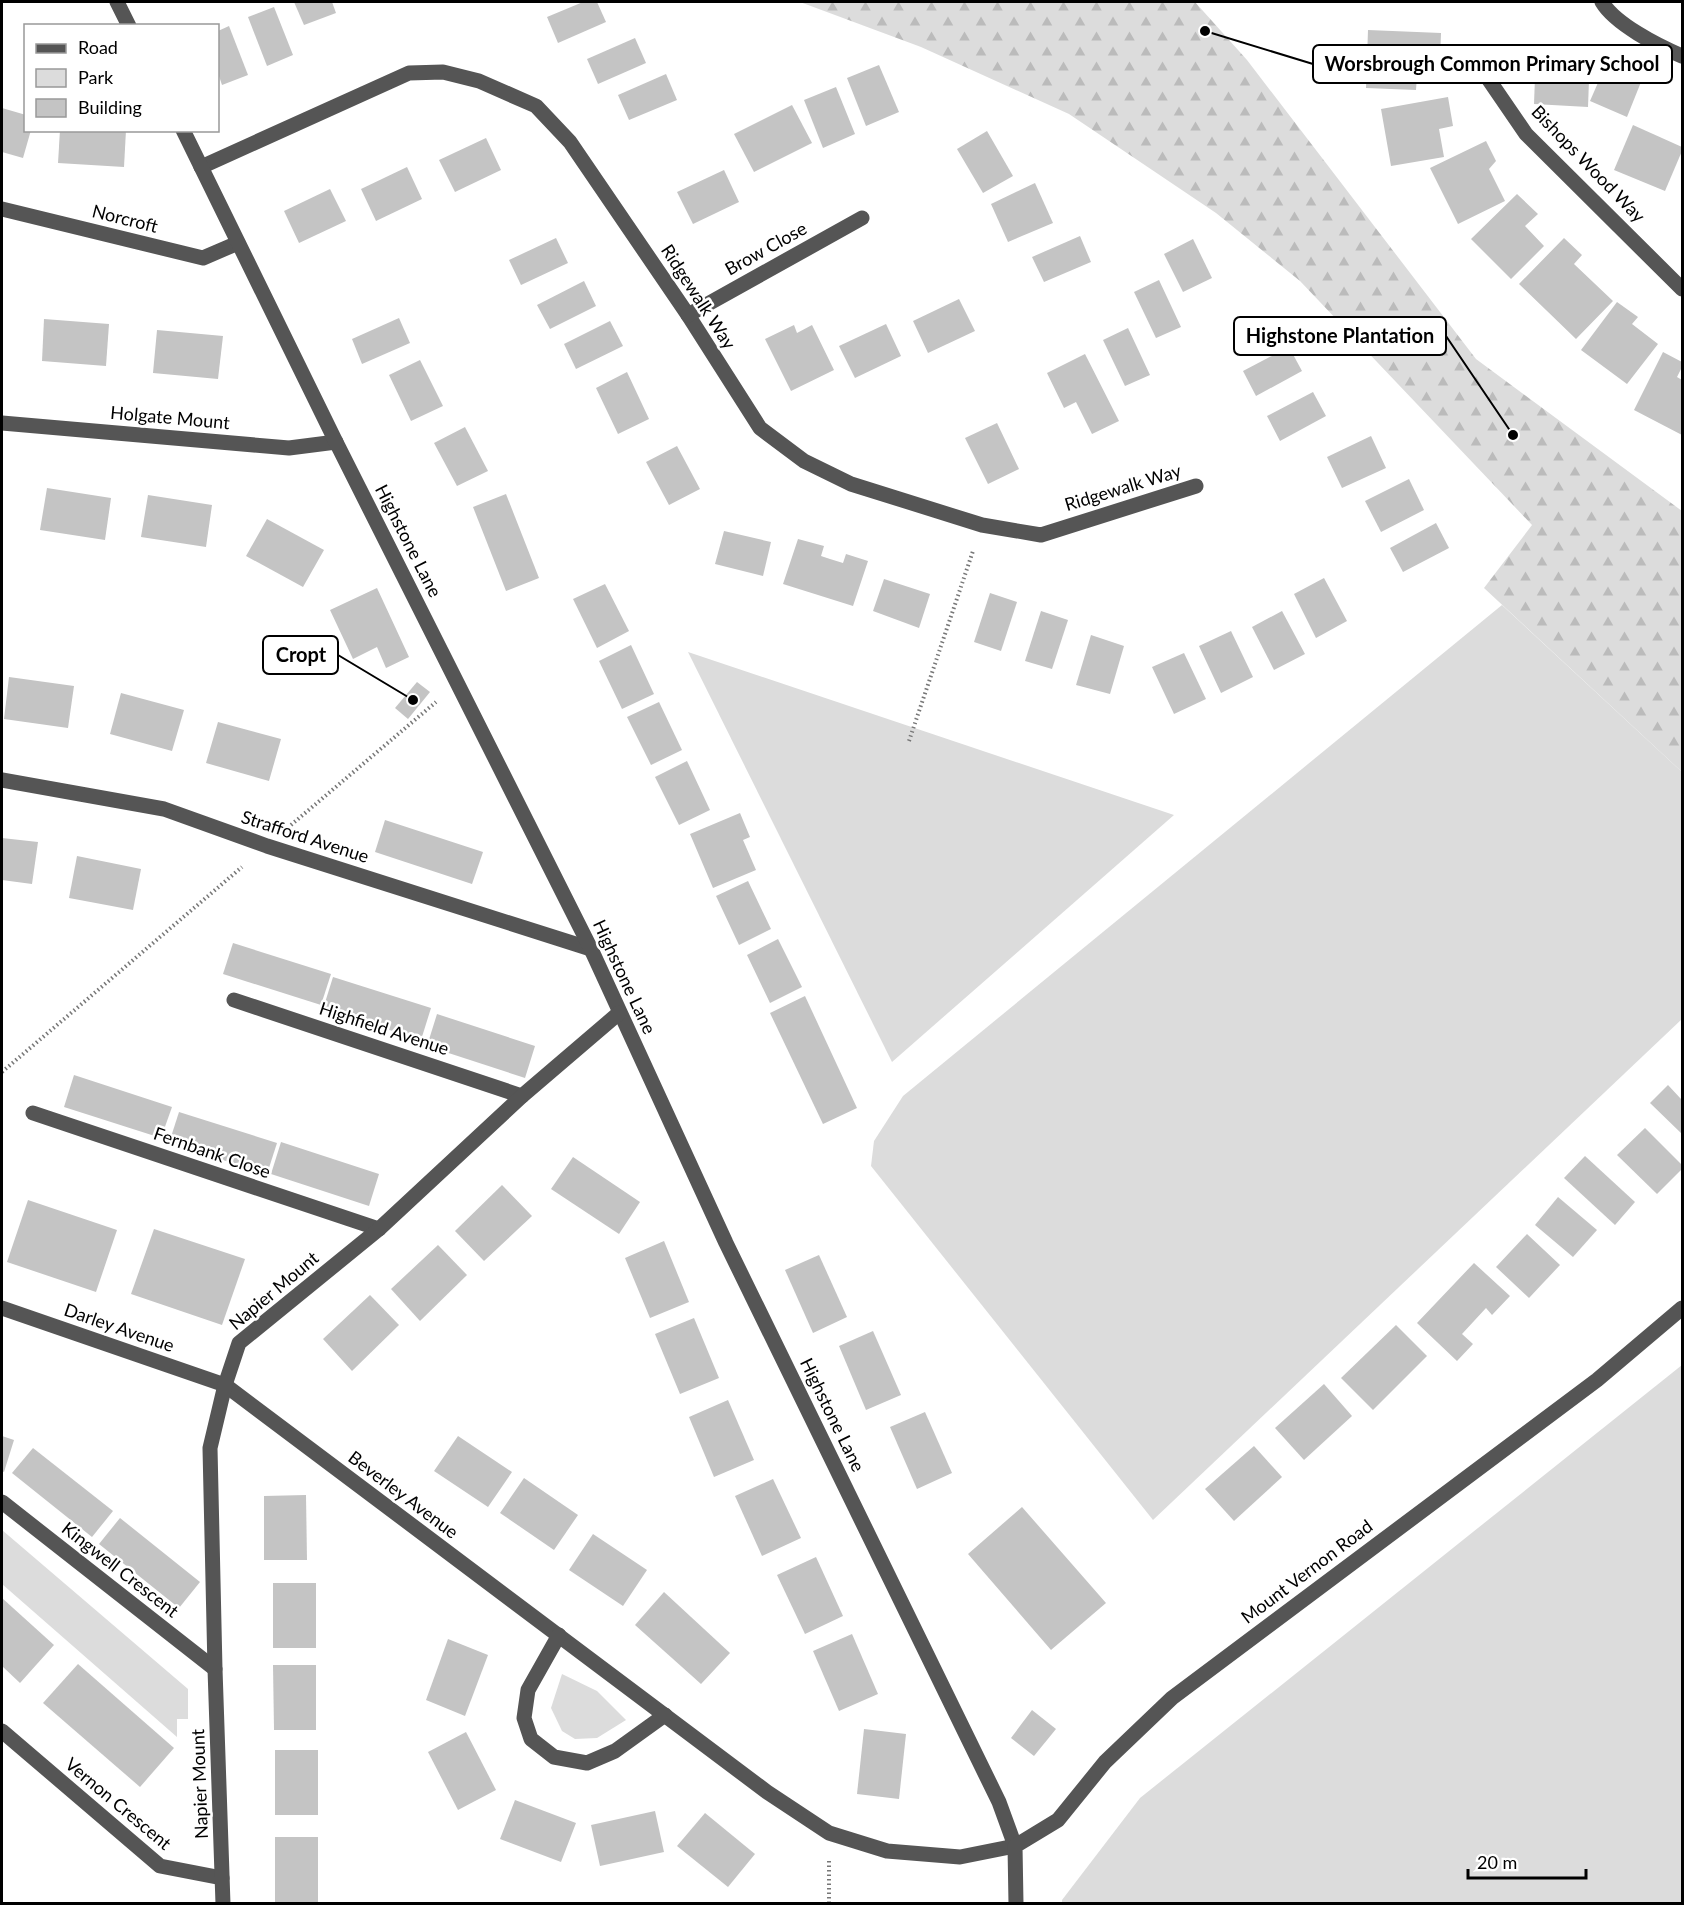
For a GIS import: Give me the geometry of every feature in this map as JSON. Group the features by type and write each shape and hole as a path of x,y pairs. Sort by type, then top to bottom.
{"street":[{"path":"117,2 128,24"},
{"path":"1602,2 1606,8 1641,36 1683,56"},
{"name":"Bishops Wood Way","path":"1486,54 1489,80 1526,134 1683,289"},
{"name":"Ridgewalk Way","path":"201,167 409,73 443,72 478,81 536,106 570,142 688,315 760,428 804,461 851,484 982,525 1041,535 1196,486"},
{"name":"Highstone Lane","path":"184,132 336,442 591,949 726,1243 999,1802 1014,1846"},
{"name":"Norcroft","path":"2,208 203,258 238,243"},
{"name":"Brow Close","path":"688,315 862,218"},
{"name":"Holgate Mount","path":"2,423 289,448 336,442"},
{"name":"Strafford Avenue","path":"2,780 164,809 267,846 591,949"},
{"name":"Highfield Avenue","path":"234,1000 522,1096"},
{"name":"Napier Mount","path":"223,1904 210,1448 225,1385 240,1343 379,1229 522,1096 620,1013"},
{"name":"Fernbank Close","path":"33,1113 379,1229"},
{"name":"Darley Avenue","path":"2,1308 225,1385"},
{"name":"Mount Vernon Road","path":"1014,1846 1058,1820 1105,1762 1172,1698 1597,1380 1683,1308"},
{"name":"Beverley Avenue","path":"225,1385 766,1792 829,1833 887,1851 960,1857 1014,1846"},
{"name":"Kingwell Crescent","path":"2,1502 215,1669"},
{"path":"558,1635 528,1690 524,1718 531,1739 554,1757 587,1763 615,1751 665,1715"},
{"name":"Vernon Crescent","path":"2,1731 160,1866 222,1878"},
{"path":"1014,1846 1016,1904"}],"path":[{"path":"909,741 982,525"},
{"path":"2,1072 458,684"},
{"path":"829,1833 829,1904"}],"green space":[{"path":"800,2 1195,2 1247,60 1476,359 1682,511 1682,772 1484,588 1532,525 1300,281 1216,213 1069,114 921,47"},
{"path":"1502,605 1682,772 1682,1019 1153,1520 871,1166 874,1141 903,1096"},
{"path":"688,652 1174,815 892,1062"},
{"path":"1682,1365 1682,1903 1062,1903 1140,1798"},
{"path":"2,1530 188,1689 188,1719 177,1719 177,1737 2,1584"},
{"path":"562,1674 597,1691 626,1720 597,1738 575,1739 562,1731 551,1708"}],"building":[{"path":"294,2 332,2 336,13 304,25"},
{"path":"583,2 597,2 606,22 558,43 547,17"},
{"path":"274,7 293,55 267,66 248,17"},
{"path":"229,26 248,75 222,85 219,76 219,31"},
{"path":"1368,30 1441,33 1440,60 1418,60 1416,90 1366,88"},
{"path":"635,38 646,63 598,84 587,59"},
{"path":"1536,51 1590,53 1588,107 1534,104"},
{"path":"1607,62 1643,77 1627,117 1590,101"},
{"path":"879,65 899,112 866,126 847,78"},
{"path":"666,74 677,100 629,120 618,95"},
{"path":"836,87 855,134 823,148 804,100"},
{"path":"1448,97 1453,126 1439,129 1444,157 1391,166 1381,109"},
{"path":"792,105 812,143 754,172 734,134"},
{"path":"2,108 24,114 24,132 30,132 23,158 2,152"},
{"path":"1633,125 1682,147 1665,191 1614,170"},
{"path":"987,131 1013,176 983,193 957,149"},
{"path":"60,132 126,132 124,167 58,163"},
{"path":"486,138 501,170 455,192 439,160"},
{"path":"1486,141 1496,161 1489,169 1505,201 1458,224 1430,168"},
{"path":"407,167 422,199 376,221 361,189"},
{"path":"724,170 739,202 693,224 677,192"},
{"path":"1035,183 1053,223 1008,242 991,204"},
{"path":"330,189 346,221 299,243 284,211"},
{"path":"1517,194 1538,214 1525,226 1544,246 1511,279 1471,239"},
{"path":"1080,236 1091,262 1044,282 1032,257"},
{"path":"556,238 568,263 521,285 509,260"},
{"path":"1564,238 1582,255 1574,264 1613,301 1576,339 1519,284"},
{"path":"1193,239 1212,278 1183,292 1164,254"},
{"path":"1159,280 1181,327 1156,338 1134,292"},
{"path":"584,281 596,306 550,329 537,305"},
{"path":"959,299 975,331 928,353 913,321"},
{"path":"1617,302 1638,317 1632,324 1658,344 1627,384 1581,350"},
{"path":"399,318 410,343 362,364 352,339"},
{"path":"44,319 109,324 106,366 42,361"},
{"path":"610,321 623,346 576,369 564,344"},
{"path":"886,324 901,356 855,378 839,346"},
{"path":"794,325 797,333 812,325 834,370 791,391 765,339"},
{"path":"1128,328 1150,375 1125,386 1103,340"},
{"path":"157,330 223,336 218,379 153,373"},
{"path":"1289,347 1302,371 1256,396 1243,371"},
{"path":"1663,352 1682,362 1677,377 1682,380 1682,435 1634,410"},
{"path":"1085,354 1119,421 1092,434 1076,402 1064,408 1047,373"},
{"path":"420,360 443,406 411,421 389,375"},
{"path":"627,372 649,419 618,434 596,388"},
{"path":"1313,392 1326,416 1280,441 1267,416"},
{"path":"997,423 1019,469 988,484 965,438"},
{"path":"465,427 488,471 457,486 434,443"},
{"path":"1371,436 1386,468 1342,488 1327,457"},
{"path":"677,446 700,489 669,505 646,462"},
{"path":"1409,479 1424,510 1381,532 1365,501"},
{"path":"47,488 111,498 105,540 40,530"},
{"path":"506,494 539,578 506,591 473,507"},
{"path":"148,495 212,505 206,547 141,537"},
{"path":"267,519 324,550 303,587 246,556"},
{"path":"1436,523 1449,548 1403,572 1390,548"},
{"path":"724,531 771,542 763,576 715,564"},
{"path":"798,539 824,546 821,556 830,559 843,563 846,554 868,561 853,606 783,584"},
{"path":"1324,578 1347,621 1316,638 1294,594"},
{"path":"884,579 930,594 919,628 873,611"},
{"path":"605,584 629,631 597,648 573,599"},
{"path":"377,588 409,657 386,668 377,647 353,659 330,610"},
{"path":"990,593 1017,602 1001,651 974,642"},
{"path":"1041,611 1068,620 1052,669 1025,661"},
{"path":"1282,611 1305,654 1274,670 1252,627"},
{"path":"1231,631 1253,677 1221,693 1199,646"},
{"path":"1091,635 1124,646 1110,694 1076,685"},
{"path":"631,645 654,694 622,709 599,661"},
{"path":"1184,653 1206,699 1174,714 1152,667"},
{"path":"9,677 74,686 68,728 4,719"},
{"path":"417,682 430,692 408,719 395,708"},
{"path":"121,693 184,710 172,751 110,734"},
{"path":"659,702 682,750 651,765 627,717"},
{"path":"218,722 281,739 269,781 206,763"},
{"path":"687,761 710,810 679,825 655,777"},
{"path":"740,813 750,837 743,840 756,870 713,888 690,834"},
{"path":"385,820 483,852 472,884 375,852"},
{"path":"2,838 38,842 32,884 2,880"},
{"path":"77,856 141,869 133,910 69,898"},
{"path":"748,881 771,929 739,945 716,896"},
{"path":"778,939 802,987 770,1003 747,955"},
{"path":"233,943 331,974 321,1005 223,974"},
{"path":"333,977 431,1008 421,1040 323,1009"},
{"path":"805,996 857,1108 823,1124 770,1013"},
{"path":"437,1014 535,1046 525,1078 427,1046"},
{"path":"74,1075 172,1107 161,1138 64,1107"},
{"path":"1668,1085 1682,1098 1682,1134 1650,1103"},
{"path":"179,1112 277,1143 267,1174 169,1143"},
{"path":"1645,1128 1682,1165 1682,1169 1657,1194 1617,1155"},
{"path":"281,1142 379,1174 369,1206 271,1174"},
{"path":"1585,1156 1635,1202 1615,1225 1564,1178"},
{"path":"573,1157 640,1202 619,1234 551,1189"},
{"path":"502,1185 532,1216 484,1261 455,1231"},
{"path":"1558,1197 1597,1230 1573,1257 1535,1225"},
{"path":"28,1200 117,1230 96,1292 7,1262"},
{"path":"154,1229 245,1259 222,1325 131,1294"},
{"path":"1527,1234 1560,1265 1529,1298 1496,1267"},
{"path":"664,1241 689,1302 650,1318 625,1258"},
{"path":"438,1245 467,1275 420,1321 391,1289"},
{"path":"819,1255 847,1317 813,1333 785,1270"},
{"path":"1474,1263 1510,1296 1492,1315 1486,1308 1462,1334 1473,1344 1457,1361 1417,1323"},
{"path":"370,1295 399,1325 352,1371 323,1339"},
{"path":"694,1318 719,1378 680,1394 655,1334"},
{"path":"1396,1325 1427,1356 1373,1410 1341,1378"},
{"path":"873,1331 901,1395 866,1410 839,1346"},
{"path":"1324,1384 1352,1416 1304,1460 1275,1428"},
{"path":"728,1400 754,1460 714,1477 689,1417"},
{"path":"925,1412 952,1473 917,1489 890,1427"},
{"path":"2,1436 14,1440 4,1472 2,1471"},
{"path":"458,1436 512,1472 488,1507 434,1471"},
{"path":"1254,1446 1282,1477 1234,1521 1205,1489"},
{"path":"33,1448 113,1511 92,1537 12,1473"},
{"path":"524,1478 578,1515 554,1550 500,1513"},
{"path":"773,1479 801,1538 762,1556 735,1496"},
{"path":"306,1495 307,1560 264,1560 264,1496"},
{"path":"1022,1507 1106,1603 1051,1650 968,1554"},
{"path":"120,1518 200,1582 179,1608 99,1544"},
{"path":"593,1534 647,1570 623,1606 569,1570"},
{"path":"816,1557 843,1616 805,1634 777,1575"},
{"path":"273,1583 316,1583 316,1648 273,1648"},
{"path":"664,1592 730,1653 701,1684 635,1625"},
{"path":"2,1598 54,1645 20,1683 2,1666"},
{"path":"852,1634 878,1694 839,1711 813,1651"},
{"path":"448,1639 488,1655 465,1716 426,1700"},
{"path":"78,1664 174,1748 140,1787 43,1703"},
{"path":"273,1665 316,1665 316,1730 274,1730"},
{"path":"1032,1710 1056,1729 1034,1756 1011,1738"},
{"path":"864,1729 906,1734 899,1799 857,1794"},
{"path":"466,1732 496,1790 458,1810 428,1752"},
{"path":"275,1750 318,1750 318,1815 275,1815"},
{"path":"515,1800 576,1823 561,1862 500,1839"},
{"path":"655,1811 664,1852 600,1866 591,1825"},
{"path":"705,1813 755,1854 728,1887 677,1846"},
{"path":"275,1837 318,1837 318,1902 275,1903"}],"place":[{"name":"Worsbrough Common Primary School","path":"1205,31"},
{"name":"Highstone Plantation","path":"1513,435"},
{"name":"Cropt","path":"413,700"}]}
